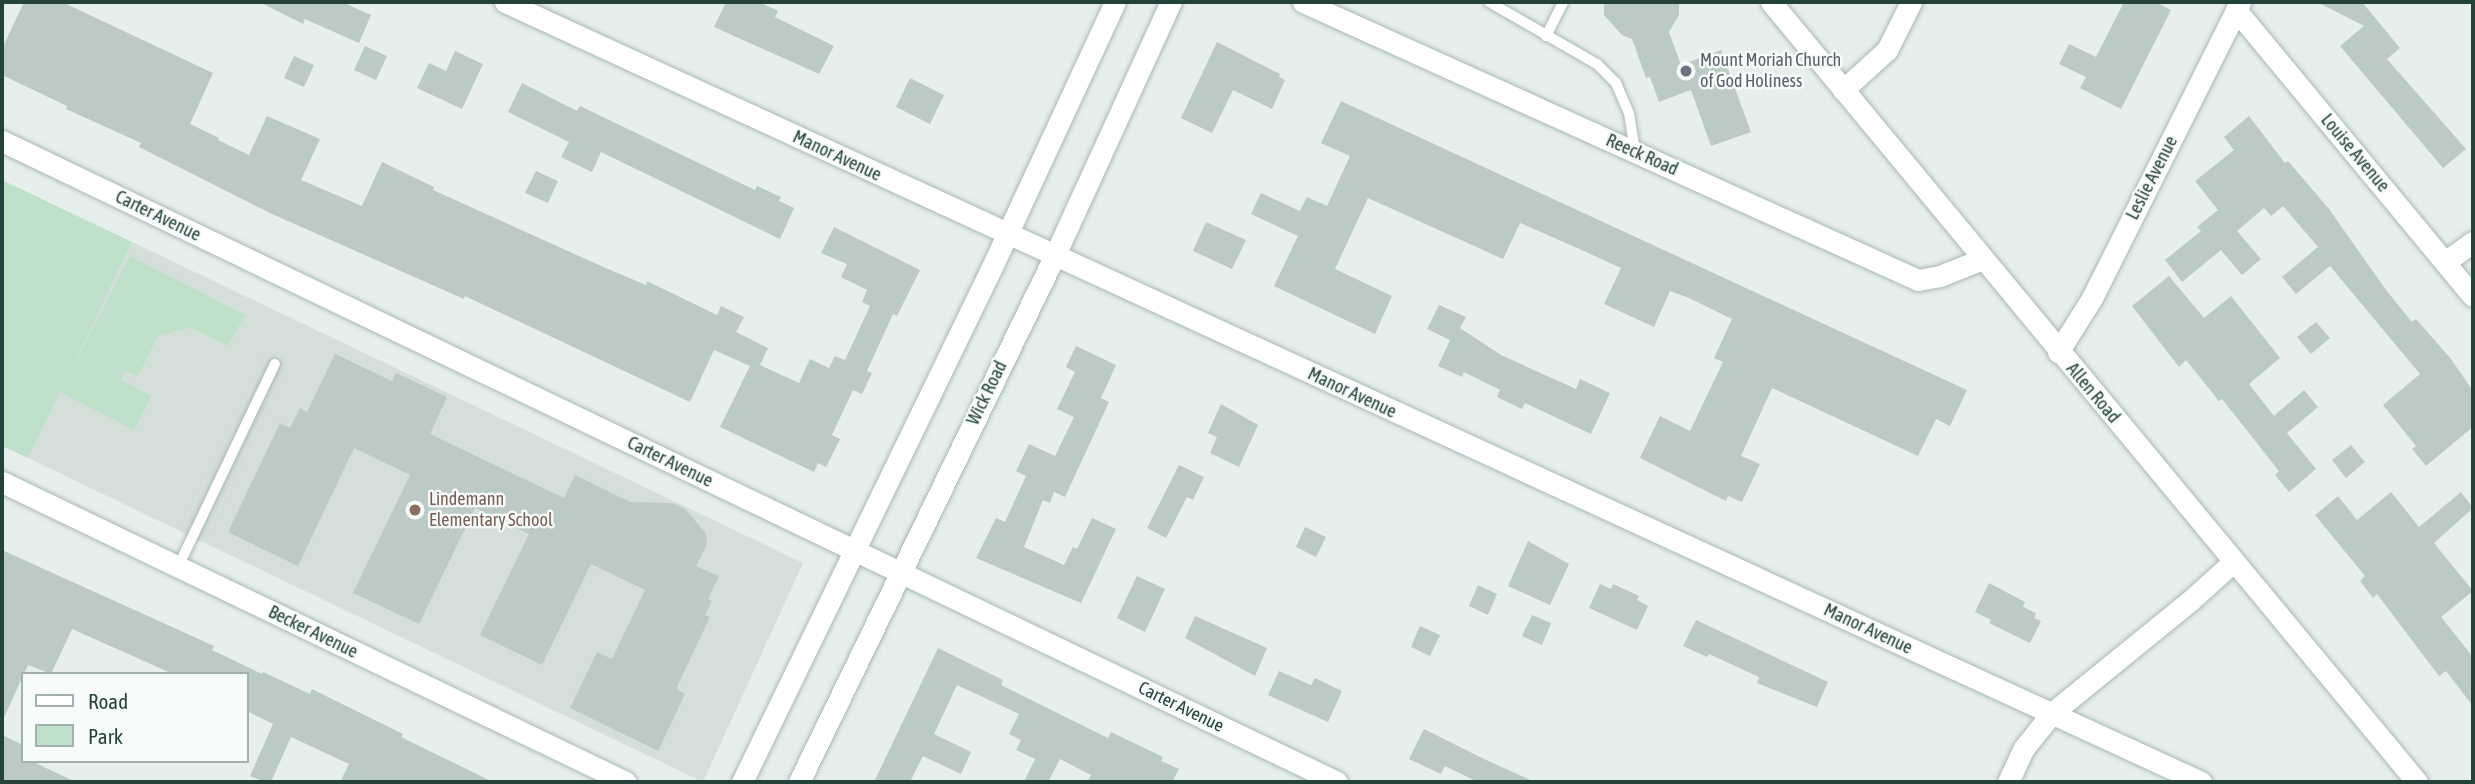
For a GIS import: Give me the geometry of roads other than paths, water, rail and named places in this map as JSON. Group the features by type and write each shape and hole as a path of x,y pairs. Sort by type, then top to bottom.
{"street":[{"name":"Manor Avenue","path":"505,2 1006,235 2200,782"},
{"path":"743,782 1115,2"},
{"name":"Wick Road","path":"799,782 1054,257 1171,2"},
{"name":"Reeck Road","path":"1303,2 1917,280 1940,276 1982,258"},
{"name":"Allen Road","path":"1771,2 2058,352 2417,782"},
{"path":"1843,90 1887,50 1911,2"},
{"name":"Louise Avenue","path":"2238,6 2473,296"},
{"name":"Leslie Avenue","path":"2058,352 2092,298 2238,6"},
{"name":"Carter Avenue","path":"2,141 1337,782"},
{"path":"2445,262 2473,242"},
{"name":"Becker Avenue","path":"2,482 626,782"},
{"path":"2008,782 2024,748 2052,713 2191,600 2233,562"}],"lane":[{"path":"1489,2 1597,64 1616,83 1629,113 1635,152"},
{"path":"1546,36 1563,2"},
{"path":"178,567 275,364"}],"place":[{"name":"Mount Moriah Church of God Holiness","path":"1686,71"},
{"name":"Lindemann Elementary School","path":"415,510"}]}
